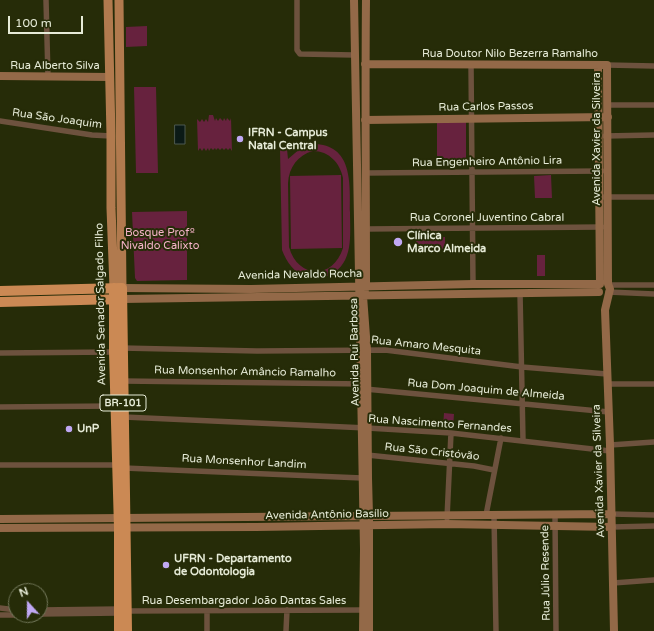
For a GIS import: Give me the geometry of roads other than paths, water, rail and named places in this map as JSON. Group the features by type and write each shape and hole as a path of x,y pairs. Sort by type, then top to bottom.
{"highway":[{"name":"Avenida Nevaldo Rocha","path":"0,291 118,288"},
{"name":"Avenida Senador Salgado Filho","path":"118,288 118,350 115,406 121,466 122,517 121,611 119,631"},
{"name":"Avenida Nevaldo Rocha","path":"0,302 118,299"},
{"name":"Avenida Senador Salgado Filho","path":"118,350 123,381 124,417 121,466"},
{"name":"Avenida Senador Salgado Filho","path":"121,611 127,631"}],"main road":[{"name":"Avenida Senador Salgado Filho","path":"108,0 111,136 116,189"},
{"name":"Avenida Senador Salgado Filho","path":"118,288 116,189 119,0"},
{"name":"Avenida Rui Barbosa","path":"354,0 356,192 362,286"},
{"name":"Avenida Rui Barbosa","path":"366,0 364,82 366,229 361,296 364,387 362,478 366,515"},
{"name":"Rua Doutor Nilo Bezerra Ramalho","path":"365,64 607,65"},
{"name":"Avenida Xavier da Silveira","path":"598,65 599,227 604,288 608,384 614,631"},
{"name":"Avenida Xavier da Silveira","path":"604,288 608,227 607,65"},
{"name":"Rua Alberto Silva","path":"0,76 110,77"},
{"path":"355,80 364,82"},
{"name":"Rua Carlos Passos","path":"365,120 608,117"},
{"path":"356,180 366,182"},
{"path":"356,192 366,193"},
{"name":"Avenida Nevaldo Rocha","path":"118,288 251,288 473,284 604,288"},
{"name":"Avenida Nevaldo Rocha","path":"118,299 520,293 604,288"},
{"name":"Avenida Rui Barbosa","path":"364,428 367,455 366,525 369,631"},
{"name":"Avenida Antônio Basílio","path":"0,519 612,514"},
{"path":"31,528 48,519"},
{"name":"Avenida Antônio Basílio","path":"0,528 447,524 612,527"},
{"name":"Avenida Rui Barbosa","path":"363,631 362,610 366,525"}],"street":[{"path":"46,0 48,77"},
{"path":"297,0 297,50 300,54 354,55"},
{"path":"471,64 473,284"},
{"name":"Rua Doutor Nilo Bezerra Ramalho","path":"607,65 654,66"},
{"path":"608,106 654,105"},
{"name":"Rua São Joaquim","path":"0,121 92,135 111,136"},
{"path":"598,136 654,135"},
{"name":"Rua Engenheiro Antônio Lira","path":"366,173 608,171"},
{"path":"599,197 654,197"},
{"name":"Rua Coronel Juventino Cabral","path":"366,229 608,227"},
{"name":"Avenida Nevaldo Rocha","path":"604,288 654,285"},
{"name":"Avenida Nevaldo Rocha","path":"604,288 654,294"},
{"path":"520,293 523,440"},
{"name":"Rua Amaro Mesquita","path":"0,353 118,350 390,350 522,367 607,374"},
{"name":"Rua Monsenhor Amâncio Ramalho","path":"123,381 364,387"},
{"path":"608,384 654,384"},
{"name":"Rua Dom Joaquim de Almeida","path":"364,387 609,412"},
{"path":"0,407 115,406"},
{"name":"Rua Nascimento Fernandes","path":"124,417 451,433 610,448 654,442"},
{"path":"447,524 451,433"},
{"path":"496,631 494,526 490,515 494,470 501,438"},
{"name":"Rua São Cristóvão","path":"367,455 494,470"},
{"name":"Rua Monsenhor Landim","path":"0,465 121,466 362,478"},
{"name":"Rua Júlio Resende","path":"555,514 556,631"},
{"name":"Avenida Antônio Basílio","path":"612,514 654,515"},
{"name":"Avenida Antônio Basílio","path":"612,527 654,526"},
{"path":"613,583 654,580"},
{"path":"48,610 98,611"},
{"path":"286,631 287,610"},
{"name":"Rua Desembargador João Dantas Sales","path":"98,611 207,612 362,610"},
{"path":"48,614 98,611"},
{"path":"207,612 207,631"}],"place":[{"name":"IFRN - Campus Natal Central","path":"240,139"},
{"name":"Clínica Marco Almeida","path":"398,242"},
{"name":"UnP","path":"69,429"},
{"name":"UFRN - Departamento de Odontologia","path":"166,565"}],"park label":[{"name":"Bosque Profº Nivaldo Calixto","path":"160,239"}]}
